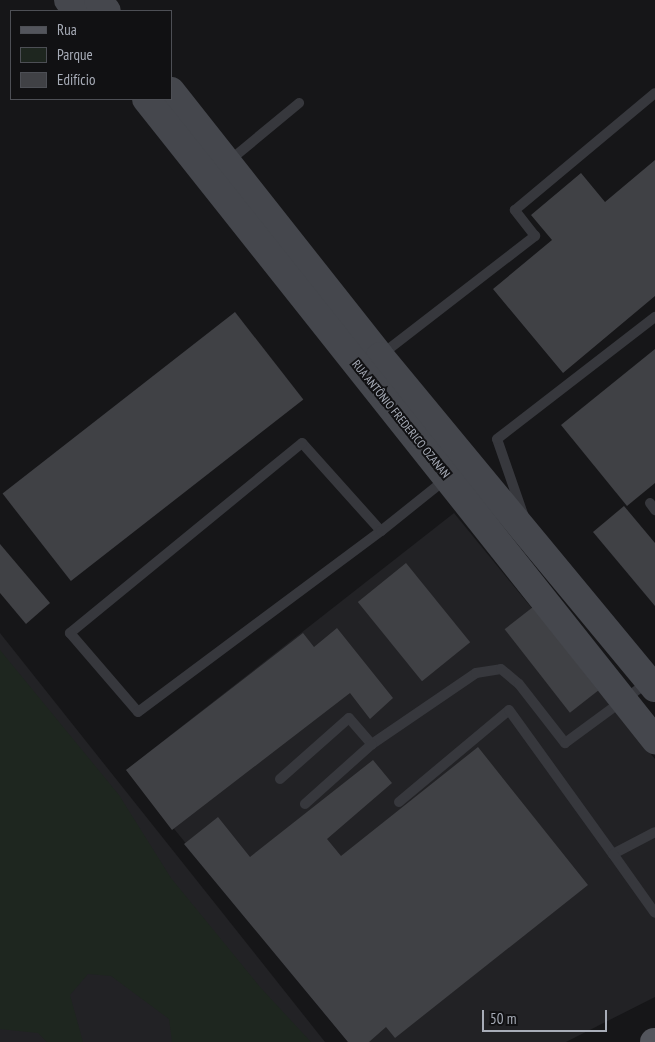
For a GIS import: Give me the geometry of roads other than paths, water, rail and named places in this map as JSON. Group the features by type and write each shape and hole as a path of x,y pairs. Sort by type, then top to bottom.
{"main road":[{"path":"68,0 76,10"},
{"path":"98,0 106,10"},
{"name":"RUA ANTÔNIO FREDERICO OZANAN","path":"172,93 228,162 371,363 448,478 655,740"},
{"name":"RUA ANTÔNIO FREDERICO OZANAN","path":"147,100 371,363 529,532 653,682"}],"lane":[{"path":"371,363 535,236 515,210 655,93"},
{"path":"228,162 299,103"},
{"path":"529,532 497,439 655,318"},
{"path":"381,531 302,443 70,633 138,712 381,531 448,478 529,532"},
{"path":"305,804 372,744 476,674 501,669 519,684 565,743 622,700 653,682"},
{"path":"399,802 509,710 655,914"},
{"path":"280,779 349,718 372,744"},
{"path":"613,854 655,832"}]}
